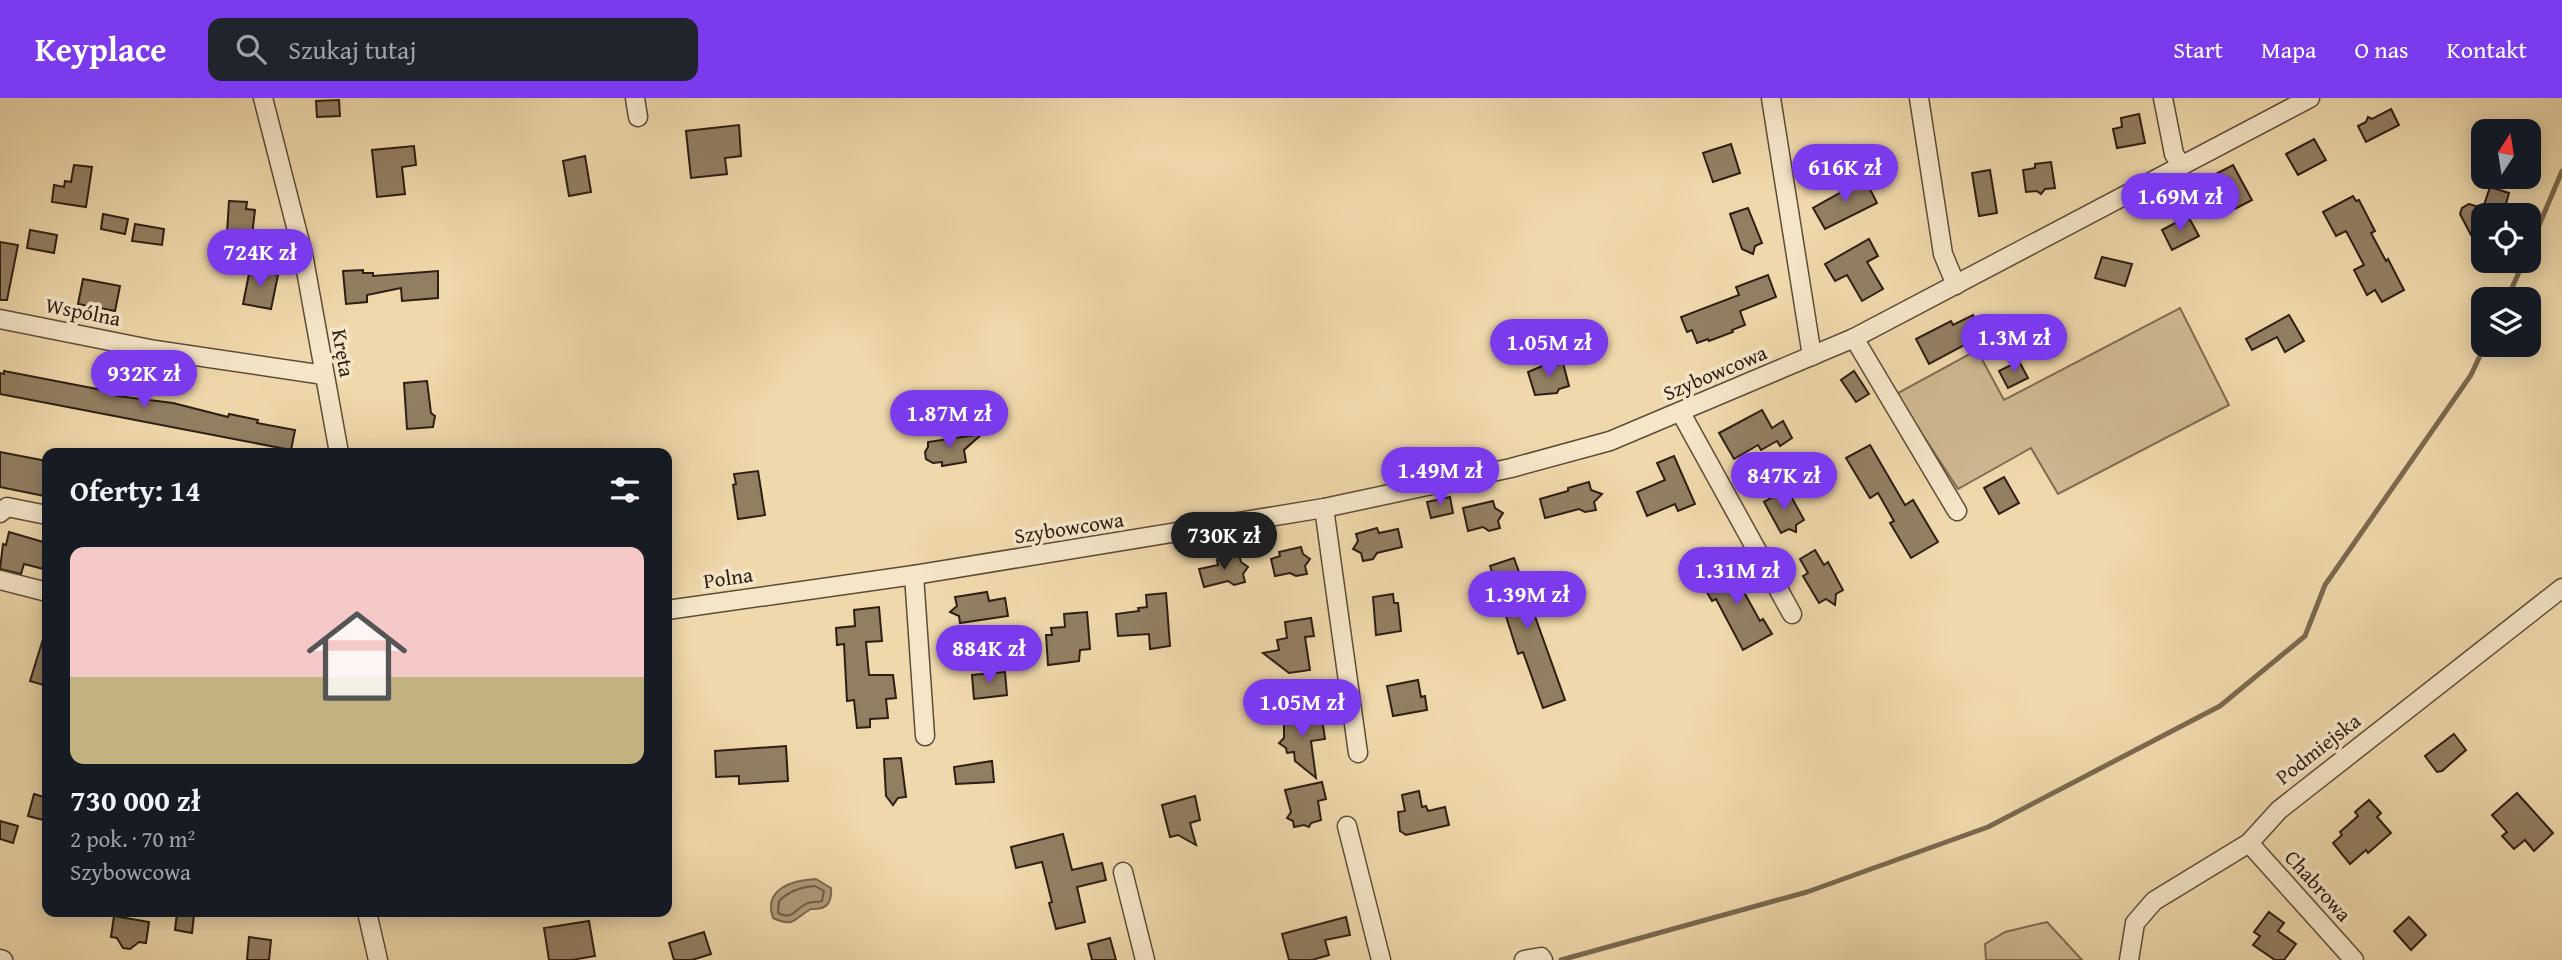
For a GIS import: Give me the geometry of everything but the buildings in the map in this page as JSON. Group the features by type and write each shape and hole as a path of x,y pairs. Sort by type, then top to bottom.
{"street":[{"name":"Kręta","path":"263,98 303,254 338,448"},
{"path":"635,98 638,117"},
{"path":"1770,98 1812,356"},
{"path":"1919,98 1943,254 1956,285"},
{"path":"2163,98 2174,154 2182,166"},
{"name":"Szybowcowa","path":"797,592 1324,508 1511,468 1610,441 1854,338 2310,98"},
{"name":"Wspólna","path":"0,319 155,349 324,374"},
{"path":"1854,338 1957,510"},
{"path":"1681,413 1792,614"},
{"path":"0,513 7,507 42,514"},
{"path":"1324,508 1358,753"},
{"path":"914,575 926,736"},
{"path":"0,580 42,591"},
{"name":"Podmiejska","path":"2129,960 2135,923 2154,901 2249,843 2279,810 2562,588"},
{"name":"Polna","path":"672,609 797,592"},
{"path":"1347,826 1381,960"},
{"name":"Chabrowa","path":"2249,843 2354,960"},
{"path":"1124,872 1146,960"},
{"path":"368,917 378,960"}],"shaded area":[{"path":"2180,308 2229,405 2058,494 2031,448 1958,489 1896,394 1977,350 2004,400"},
{"path":"2047,922 2082,960 1986,960 1985,944 2005,932"}],"water":[{"path":"816,879 831,888 831,898 825,907 811,909 790,922 773,918 771,908 776,893 789,884"}],"waterway":[{"path":"2541,221 2562,171"},
{"path":"2512,287 2519,273"},
{"path":"1561,960 1807,892 1988,827 2220,706 2305,636 2325,585 2471,375 2479,357"}]}
